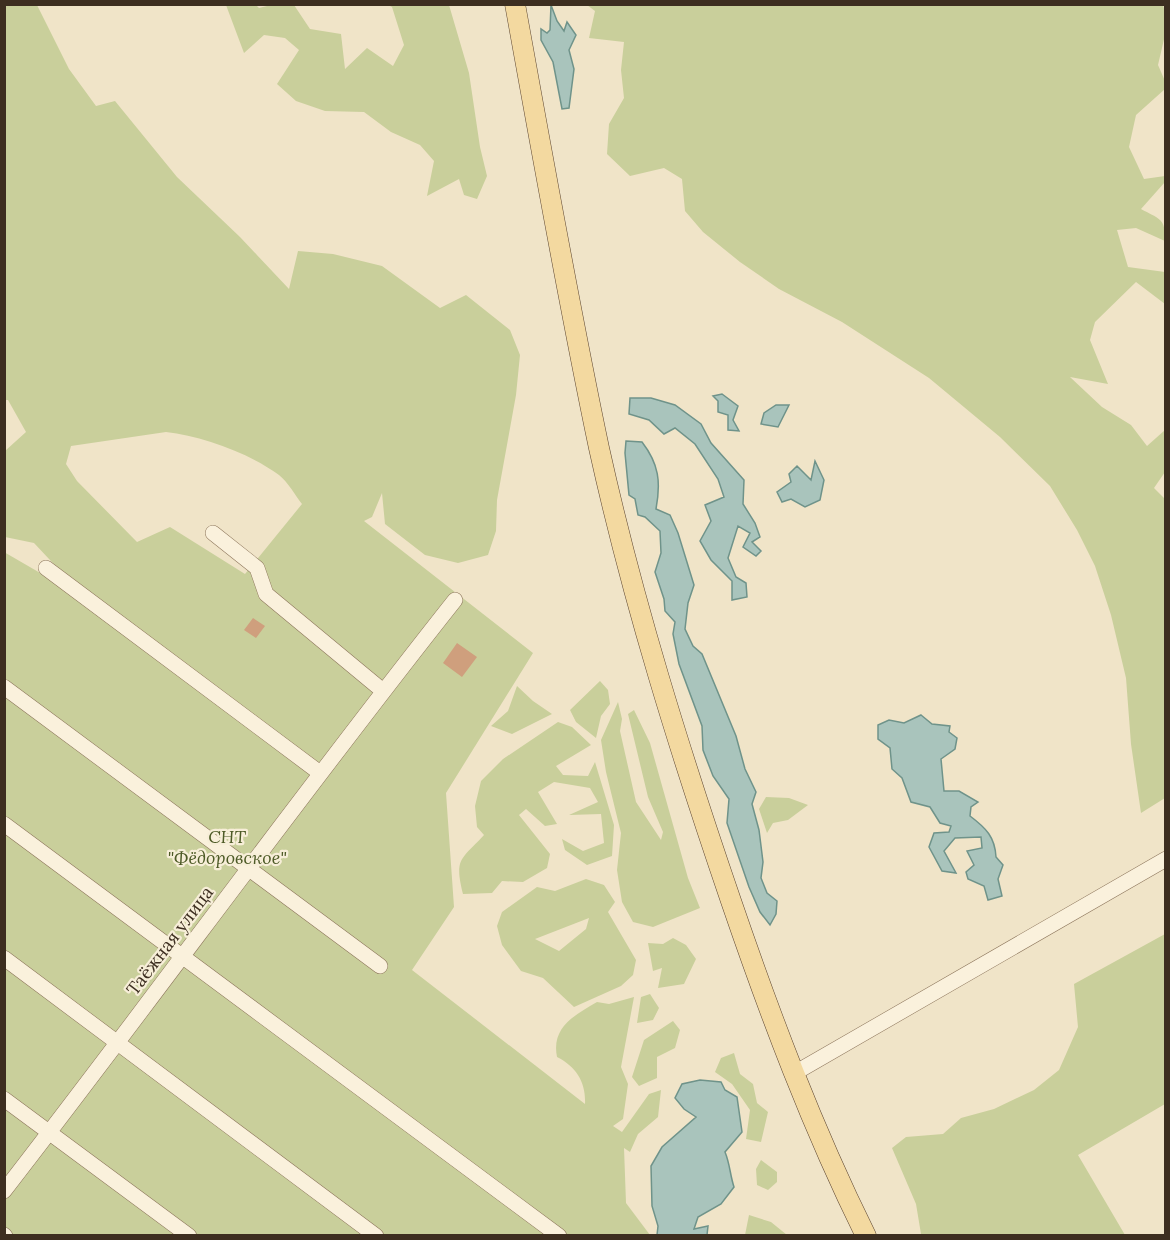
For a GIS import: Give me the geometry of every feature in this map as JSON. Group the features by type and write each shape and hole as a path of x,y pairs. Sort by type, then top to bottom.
{"main road":[{"path":"515,4 600,450 648,642 707,830 768,1010 807,1108 866,1236"}],"street":[{"path":"213,533 257,568 267,594 383,691"},
{"path":"46,568 320,773"},
{"name":"Таёжная улица","path":"4,1191 250,869 320,773 455,600"},
{"path":"4,687 380,966"},
{"path":"4,824 559,1236"},
{"path":"793,1074 1166,859"},
{"path":"4,958 376,1236"},
{"path":"4,1099 189,1236"}],"green space":[{"name":"СНТ \"Фёдоровское\"","path":"5,5 37,5 69,69 96,106 115,101 177,177 240,237 289,289 298,251 333,254 382,266 440,308 466,295 510,330 520,355 516,395 497,500 496,531 488,555 458,563 425,555 385,524 382,493 372,517 364,521 533,653 446,793 454,907 412,970 585,1104 584,1089 579,1076 557,1057 556,1047 561,1030 573,1017 597,1002 609,1004 634,997 621,1067 628,1084 623,1119 613,1126 622,1132 649,1094 661,1090 658,1117 638,1134 630,1152 624,1148 626,1203 650,1235 5,1235 4,552 54,581 65,576 34,543 5,537 5,451 26,432 8,400 4,400","holes":["166,432 225,447 267,467 282,478 302,504 245,574 170,527 137,542 77,481 66,464 71,446"]},
{"path":"226,5 256,5 259,8 271,5 294,5 310,29 341,34 345,69 367,48 393,66 404,45 392,7 388,5 449,5 469,73 480,147 487,176 477,199 464,195 459,179 427,196 434,161 420,145 391,132 364,112 325,111 296,101 277,84 299,50 285,38 264,35 244,53"},
{"path":"587,5 1163,5 1165,35 1158,65 1165,81 1165,89 1136,115 1129,147 1144,179 1165,176 1165,182 1141,209 1157,217 1163,223 1165,241 1136,228 1117,230 1128,267 1165,272 1165,304 1136,282 1095,322 1090,340 1108,384 1070,377 1102,407 1131,425 1147,446 1165,430 1165,472 1154,488 1166,500 1165,798 1141,813 1131,744 1126,678 1111,615 1095,566 1077,530 1050,486 1000,437 929,378 842,322 779,289 740,262 703,232 685,211 682,179 664,168 630,176 607,154 609,124 624,98 621,70 624,42 589,38 595,11"},
{"path":"600,681 608,690 610,704 601,716 596,738 576,722 570,710"},
{"path":"517,686 552,714 512,734 491,726 508,711"},
{"path":"618,702 622,719 620,731 636,802 661,840 663,832 648,797 628,714 634,710 650,743 688,878 700,908 653,927 633,922 622,902 617,870 621,833 606,772 601,740"},
{"path":"558,722 572,727 591,745 556,766 563,775 588,776 595,762 614,825 612,856 587,865 565,850 562,839 583,851 604,843 601,814 569,815 598,802 590,788 554,782 538,792 557,824 545,826 526,809 519,815 550,854 547,868 523,882 502,881 492,893 463,894 459,873 462,860 484,835 477,827 475,806 481,781 503,759"},
{"path":"766,797 789,798 808,805 788,820 773,823 767,833 759,809"},
{"path":"586,879 604,885 615,902 608,912 636,960 633,975 621,986 574,1007 543,978 521,971 502,945 497,926 502,912 537,887 555,891","holes":["589,918 586,929 559,951 535,939"]},
{"path":"1165,934 1165,1104 1078,1155 1125,1235 916,1235 921,1234 916,1204 892,1148 906,1137 943,1134 961,1118 994,1109 1034,1090 1059,1070 1078,1027 1074,984"},
{"path":"673,938 686,945 696,959 684,984 658,988 662,968 653,971 648,943 663,944"},
{"path":"650,994 659,1008 653,1020 637,1023 641,997"},
{"path":"673,1021 680,1030 675,1048 657,1057 657,1078 639,1086 632,1077 644,1040"},
{"path":"734,1053 740,1074 753,1084 757,1103 768,1112 761,1142 746,1139 750,1110 732,1084 715,1072 721,1058"},
{"path":"761,1160 777,1172 777,1182 768,1190 757,1185 756,1169"},
{"path":"749,1215 771,1222 787,1235 745,1235"}],"water":[{"path":"551,5 564,31 567,22 576,35 569,50 574,69 569,108 562,109 553,62 541,40 541,29 547,33 550,30"},
{"path":"722,394 738,406 733,420 739,431 728,430 728,415 718,412 718,401 713,396"},
{"path":"630,398 651,398 675,405 701,424 711,443 744,480 743,504 755,523 760,537 752,542 761,551 756,556 743,547 750,533 738,526 728,558 736,577 746,583 747,597 732,600 732,581 711,560 700,541 711,521 705,505 724,497 718,479 695,444 675,428 664,434 649,420 629,414"},
{"path":"776,405 789,405 778,427 761,424 764,413"},
{"path":"626,441 642,442 655,466 658,482 656,509 670,515 694,585 688,603 685,629 693,646 702,654 736,736 745,769 756,792 752,804 759,830 763,862 761,878 767,893 777,901 776,914 770,925 760,912 749,887 727,823 729,799 713,776 703,750 702,726 679,664 673,634 675,622 665,611 664,599 655,572 661,553 660,531 645,517 638,515 635,499 629,495"},
{"path":"815,461 824,480 820,500 805,507 791,499 782,502 777,492 791,482 789,474 797,466 811,480"},
{"path":"921,715 932,724 950,726 949,732 957,738 955,749 941,759 944,791 959,791 978,802 971,807 970,816 989,834 994,844 996,857 1003,865 998,879 1002,896 988,900 984,886 968,879 966,872 974,865 967,851 982,848 981,837 955,838 944,851 956,873 942,871 929,847 934,833 949,832 951,826 940,823 930,807 911,802 902,778 892,769 890,748 878,739 878,725 889,720 904,723"},
{"path":"700,1080 721,1082 725,1090 737,1097 742,1132 725,1152 734,1187 721,1204 698,1217 694,1229 708,1226 707,1235 657,1235 658,1226 652,1206 651,1166 662,1147 696,1117 684,1109 675,1098 682,1084"}],"building":[{"path":"253,618 265,626 256,638 244,630"},
{"path":"457,643 477,657 462,677 443,663"}]}
